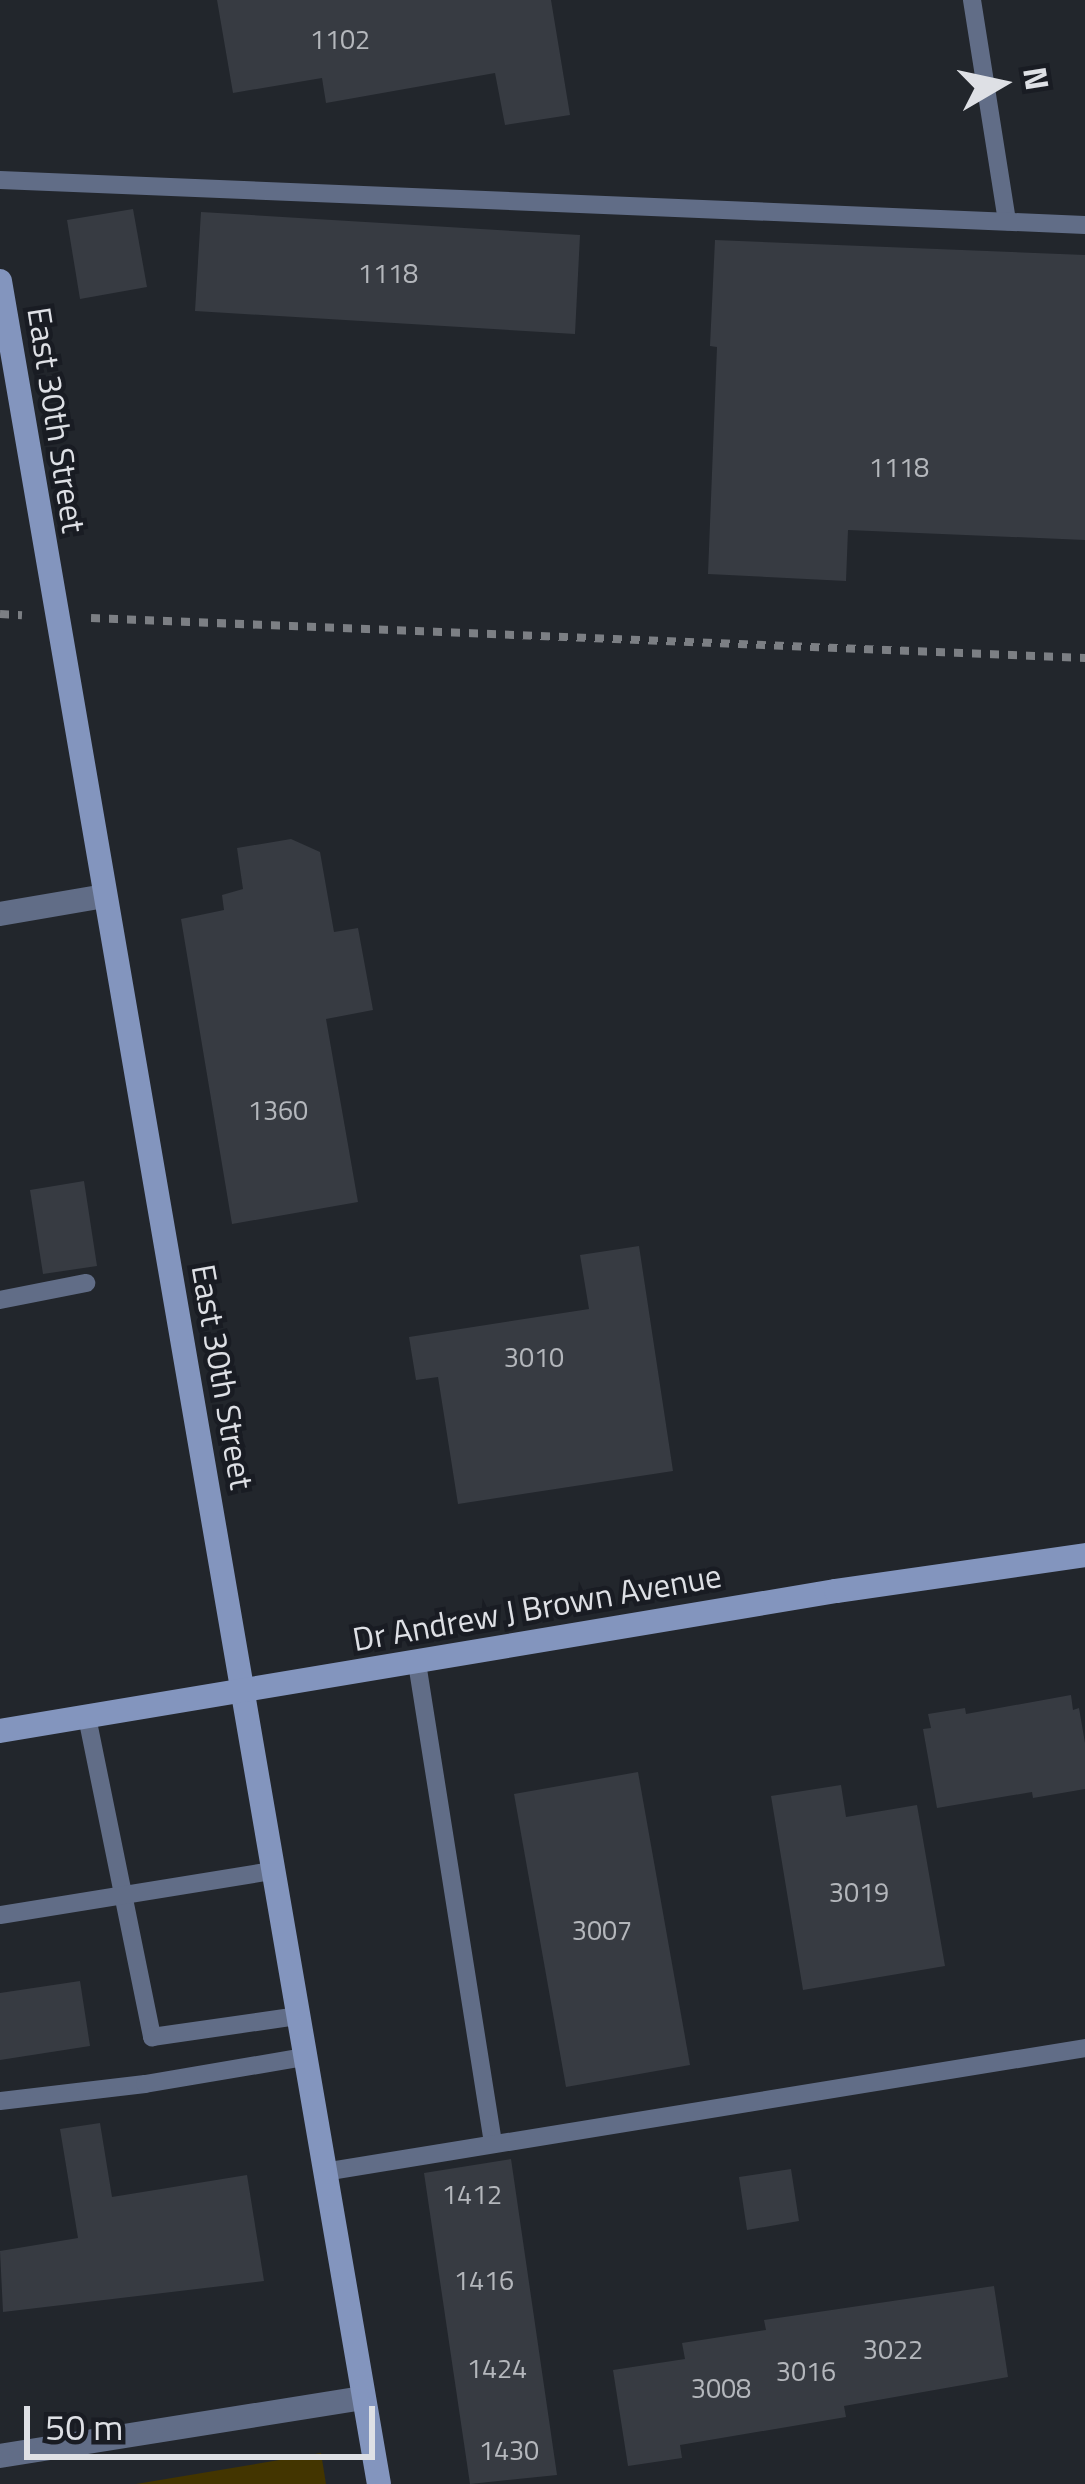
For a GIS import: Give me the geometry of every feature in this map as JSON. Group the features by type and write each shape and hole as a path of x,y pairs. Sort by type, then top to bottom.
{"main road":[{"name":"East 30th Street","path":"0,281 379,2484"},
{"name":"Dr Andrew J Brown Avenue","path":"0,1731 836,1591 1085,1556"}],"street":[{"path":"0,914 104,896"},
{"path":"0,2456 363,2398"}],"lane":[{"path":"972,0 1007,221"},
{"path":"0,180 1085,225"},
{"path":"0,1300 86,1283"},
{"path":"417,1663 493,2144"},
{"path":"87,1717 127,1894 152,2037 298,2016"},
{"path":"0,1915 273,1871"},
{"path":"324,2172 1085,2048"},
{"path":"0,2101 145,2084 305,2056"}],"path":[{"path":"109,619 1085,658"}],"shaded area":[{"path":"321,2453 326,2484 136,2484"}],"building":[{"path":"217,0 551,0 570,115 505,125 495,73 326,103 322,78 233,93"},
{"path":"133,209 147,287 80,299 67,220"},
{"path":"201,212 580,235 575,334 195,311"},
{"path":"715,240 1085,255 1085,540 848,530 846,581 708,574 717,347 710,346"},
{"path":"291,839 320,852 334,932 358,928 373,1010 326,1019 358,1202 232,1224 181,919 224,910 222,895 243,889 237,848"},
{"path":"84,1181 97,1266 43,1274 30,1190"},
{"path":"639,1246 673,1471 458,1504 438,1377 416,1380 409,1337 589,1309 580,1255"},
{"path":"1071,1695 1073,1710 1079,1708 1085,1743 1085,1789 1033,1798 1032,1792 937,1808 923,1729 931,1728 928,1714 965,1708 966,1714"},
{"path":"638,1772 690,2065 566,2087 514,1794"},
{"path":"841,1785 846,1817 917,1805 945,1966 803,1990 771,1796"},
{"path":"80,1981 90,2046 0,2060 0,1993"},
{"path":"100,2123 112,2197 247,2175 264,2281 3,2312 0,2251 78,2238 60,2129"},
{"path":"511,2159 557,2475 470,2484 424,2173"},
{"path":"791,2169 799,2221 747,2230 739,2177"},
{"path":"994,2286 1008,2377 844,2406 846,2417 680,2445 682,2458 628,2466 613,2370 685,2359 682,2343 766,2330 764,2320"}]}
